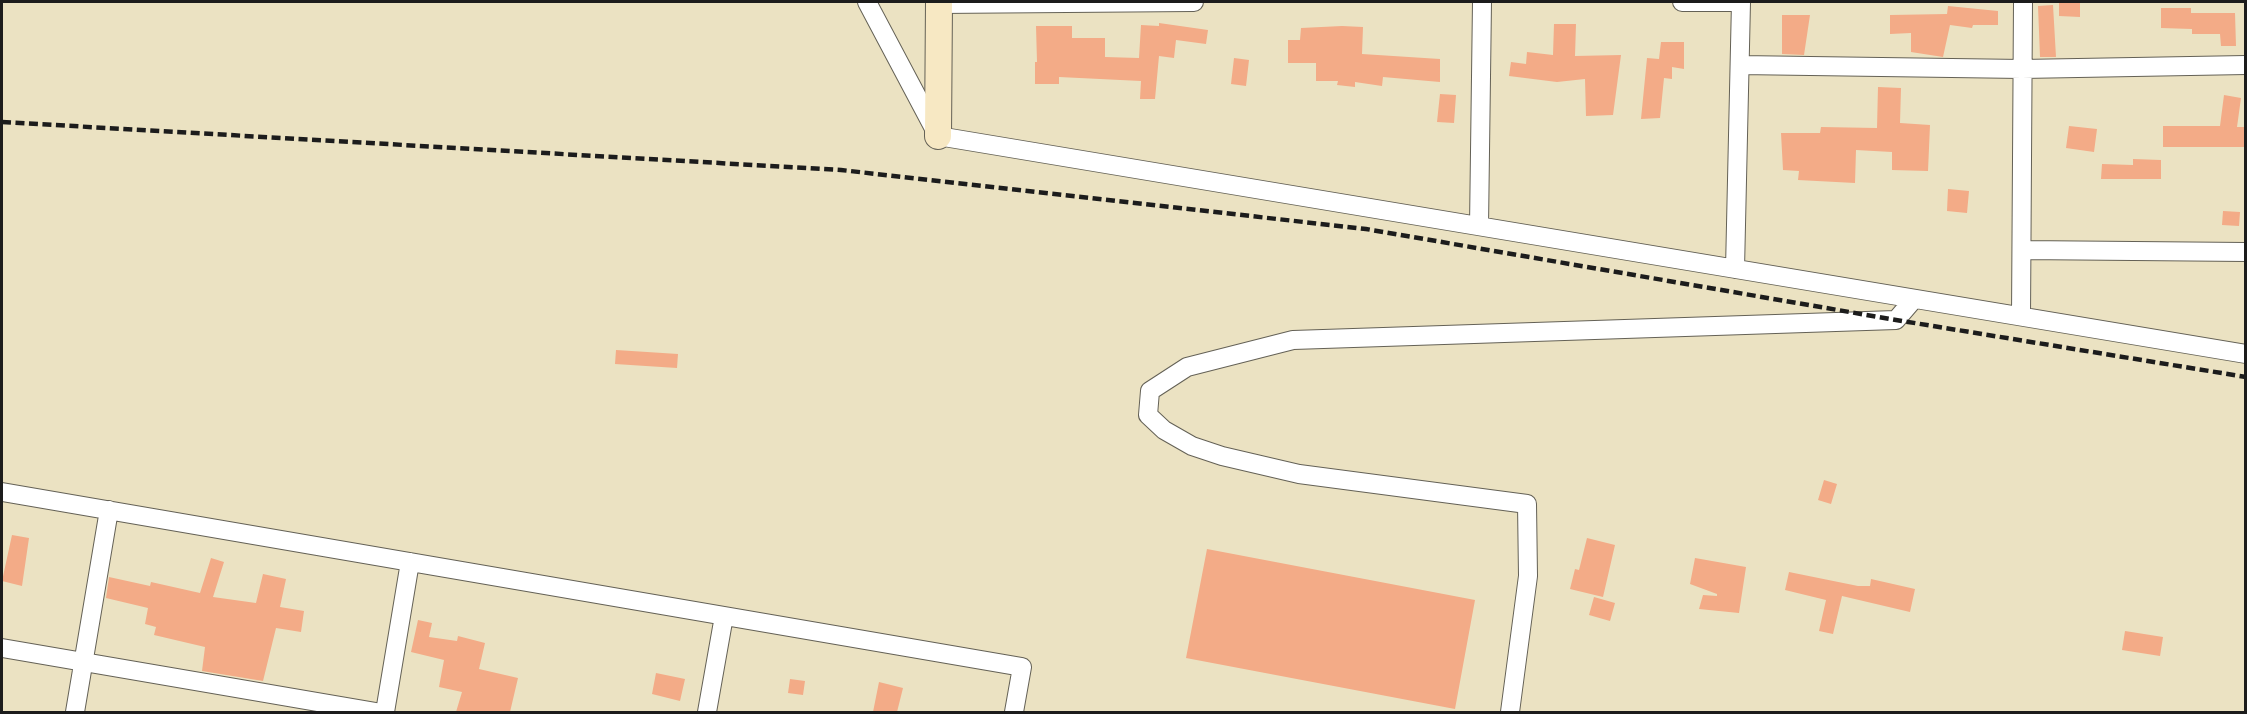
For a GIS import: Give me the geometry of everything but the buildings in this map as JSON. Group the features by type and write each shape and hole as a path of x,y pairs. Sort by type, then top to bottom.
{"street":[{"path":"867,2 938,136"},
{"path":"938,136 939,3 1194,2"},
{"path":"1479,226 1482,2"},
{"path":"1682,2 1741,2 1736,269"},
{"path":"2021,316 2023,2"},
{"path":"1740,65 2022,69 2246,65"},
{"path":"938,136 2246,354"},
{"path":"2022,250 2246,252"},
{"path":"1510,712 1528,576 1527,504 1299,474 1222,456 1192,446 1164,429 1148,415 1150,391 1187,367 1293,340 1896,320 1914,299"},
{"path":"2,492 1022,667 1014,712"},
{"path":"75,712 109,510"},
{"path":"385,712 410,562"},
{"path":"707,712 724,616"},
{"path":"2,648 376,712"}],"railway":[{"path":"2,122 841,170 1366,229 1896,320 2246,377"}]}
